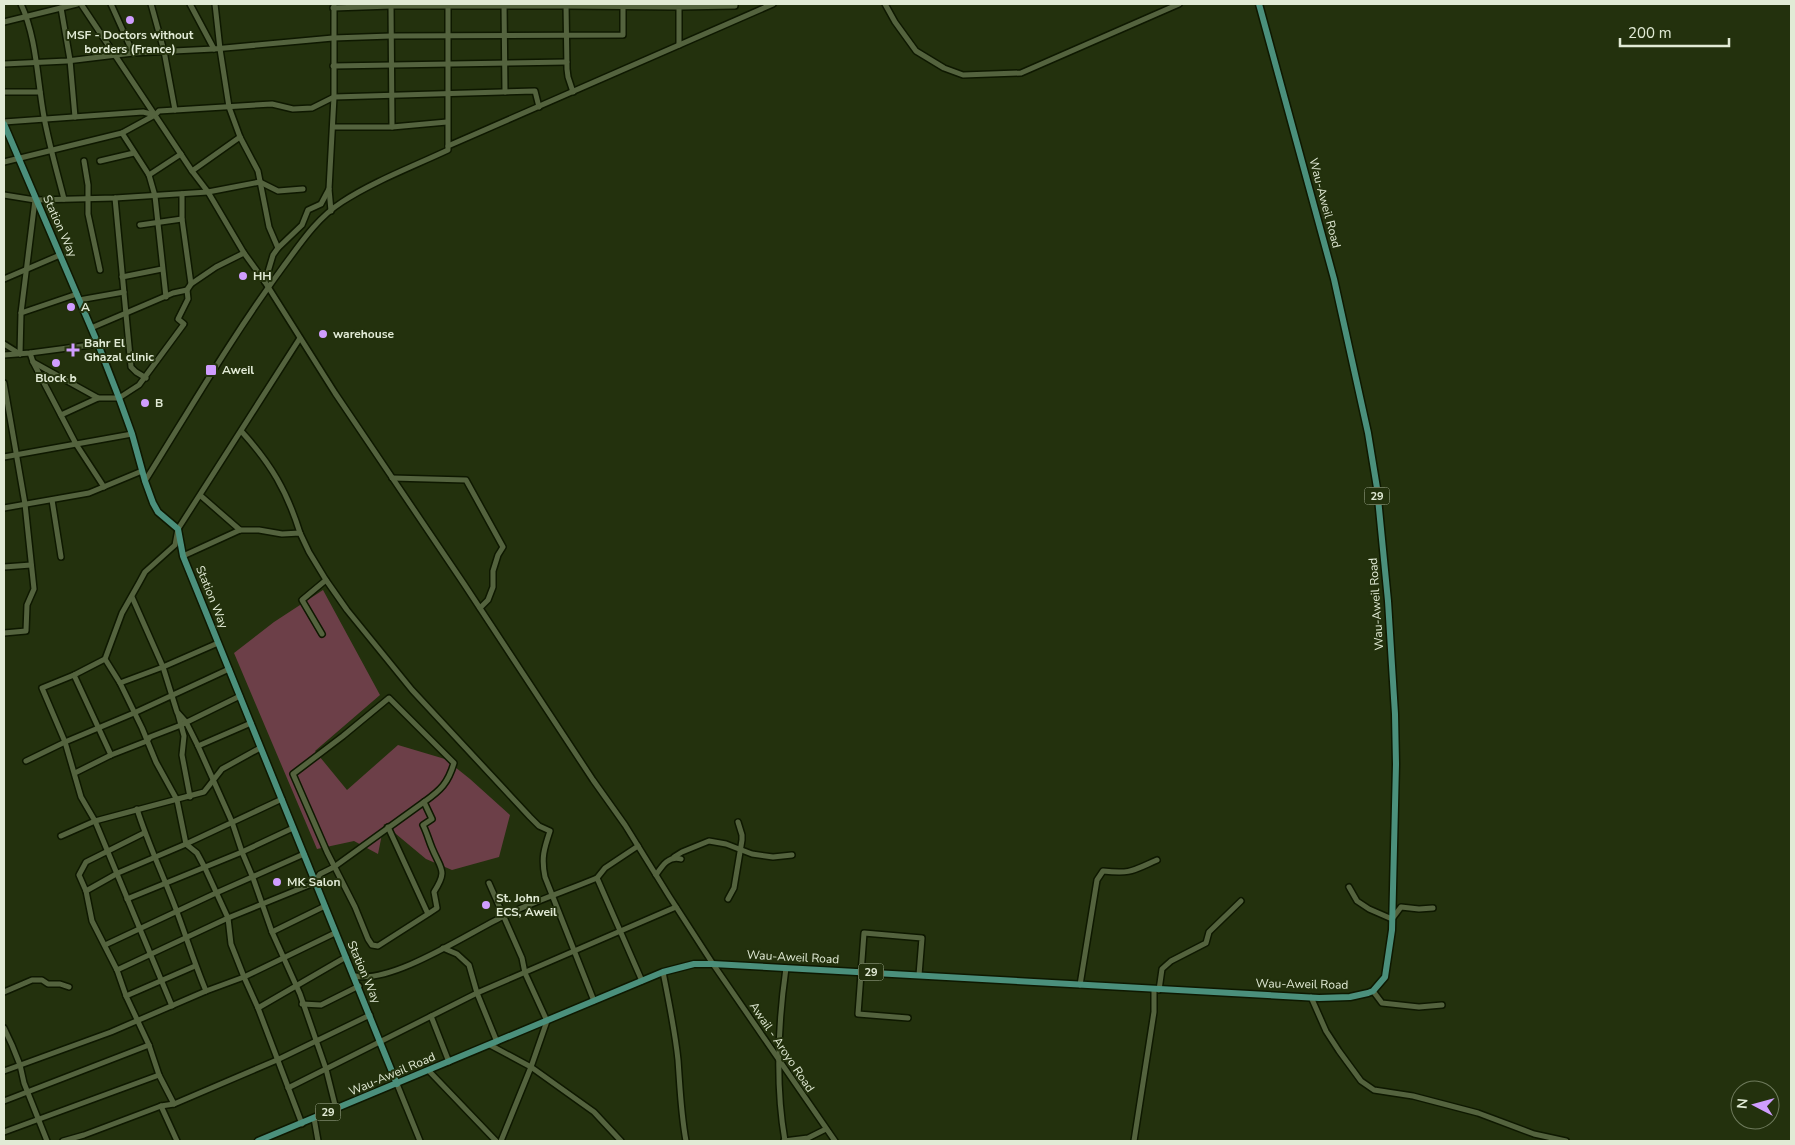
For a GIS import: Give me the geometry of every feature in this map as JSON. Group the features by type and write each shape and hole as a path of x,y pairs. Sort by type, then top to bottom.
{"main road":[{"name":"Wau-Aweil Road","path":"258,1141 663,972 694,964 1312,998 1350,997 1373,991 1385,978 1392,919 1396,812 1395,714 1388,601 1376,488 1368,433 1334,278 1260,4"},
{"name":"Station Way","path":"4,123 98,344 132,434 144,481 158,512 178,529 183,556 282,799 314,883 355,976 379,1042 398,1084"}],"street":[{"path":"21,4 26,16 37,63 44,119 64,199"},
{"path":"4,22 77,4"},
{"name":"Awail - Aroyo Road","path":"81,4 154,115 208,192 244,253 267,284 335,393 480,608 588,774 638,846 713,964 835,1141"},
{"path":"111,4 133,53"},
{"path":"151,4 164,51 175,110"},
{"path":"190,4 217,49"},
{"path":"215,4 217,49 229,107 240,137 258,171 269,227 278,248"},
{"path":"331,211 329,189 334,97 333,6 735,6 735,4"},
{"path":"448,146 773,4"},
{"path":"885,4 895,22 916,51 944,68 963,75 1021,73 1179,4"},
{"path":"391,5 392,127"},
{"path":"144,481 267,284 300,242 342,202 365,189 448,150 448,5"},
{"path":"504,5 505,92"},
{"path":"566,5 568,77 573,92"},
{"path":"4,64 37,63 133,53 217,49 333,38 623,35 623,5"},
{"path":"679,6 679,45"},
{"path":"61,8 70,60 75,117"},
{"path":"333,66 567,62"},
{"path":"4,162 122,133 159,111 272,104 293,109 312,108 334,97 536,90 539,106"},
{"path":"4,92 40,92"},
{"path":"4,123 143,112 154,115"},
{"path":"333,127 392,127 447,122"},
{"path":"122,133 149,175 155,196 166,296"},
{"path":"192,171 240,137"},
{"path":"100,161 134,153"},
{"path":"149,175 181,154"},
{"path":"84,161 88,185 88,214 100,270"},
{"path":"4,195 36,200 155,196 208,192 260,182 278,191 303,189"},
{"path":"267,284 274,255 278,248 302,225 308,210 321,204 329,189"},
{"path":"182,194 182,219 191,284"},
{"path":"114,198 131,366 136,372 146,378"},
{"path":"20,354 21,313 36,200"},
{"path":"140,225 182,219"},
{"path":"61,415 98,398 119,398 139,385 184,324 178,319 188,299 187,290 191,284 216,267 244,253"},
{"path":"4,279 60,255"},
{"path":"122,277 162,269"},
{"path":"91,328 166,296 187,290"},
{"path":"21,313 78,297 124,292"},
{"path":"172,1006 127,900 118,873 95,821 81,797 65,742 42,688 74,675 105,659 119,622 145,572 174,545 178,529 242,432 258,403 300,338"},
{"path":"4,344 20,354"},
{"path":"4,355 30,354 98,344"},
{"path":"30,354 76,444 104,487"},
{"path":"33,362 98,398"},
{"path":"4,383 5,402 17,455 25,504 34,589 27,605 26,632 4,633"},
{"path":"242,432 280,481 309,552 347,610 412,690 530,817 539,826 550,831 542,861 545,877 594,1001"},
{"path":"4,456 132,434"},
{"path":"4,508 88,493 142,471"},
{"path":"392,478 466,480 503,547 498,555 493,571 493,587 488,600 480,608"},
{"path":"201,496 240,530"},
{"path":"52,500 61,557"},
{"path":"183,556 240,530 259,530 282,534 300,533"},
{"path":"4,567 31,565"},
{"path":"322,634 302,600 326,580"},
{"path":"132,597 163,667 177,712 198,746 232,822 272,932 297,986 302,1004 317,1040 336,1109"},
{"path":"120,684 218,643"},
{"path":"105,659 120,684 142,728 156,762 177,800 186,844 197,853 228,918 231,944 258,1008 302,1124"},
{"path":"26,761 65,742 134,714 229,669"},
{"path":"74,675 111,755"},
{"path":"75,772 147,741 150,737 240,696"},
{"path":"117,970 228,918 314,883 320,874 334,867 439,791 449,778 454,763 389,698 293,774 334,867 372,945 378,946 437,908 434,892 442,879 442,868 423,825 432,819 424,802"},
{"path":"198,746 250,722"},
{"path":"183,723 182,755 190,797"},
{"path":"61,836 95,821 204,792 222,769 260,748"},
{"path":"86,891 118,873 186,844 282,799"},
{"path":"137,809 144,833 177,911 195,966 206,991"},
{"path":"728,899 734,888 742,835 738,822"},
{"path":"388,827 428,914"},
{"path":"127,900 242,852 293,828"},
{"path":"144,833 86,862 79,875 86,891 92,921 117,970 126,996 139,1020 159,1075 174,1104"},
{"path":"656,875 666,862 682,852 709,841 726,844 752,854 773,857 792,854"},
{"path":"355,976 382,975 413,963 503,916 597,878 605,868 638,846"},
{"path":"105,945 304,854"},
{"path":"674,858 681,859"},
{"path":"1080,985 1097,880 1103,870 1129,872 1158,860"},
{"path":"597,878 642,981"},
{"path":"489,883 522,958 525,974 547,1021 531,1067 501,1141"},
{"path":"1349,887 1358,901 1369,910 1392,919 1401,907 1420,910 1433,908"},
{"path":"1134,1141 1156,990 1162,969 1171,961 1206,943 1208,932 1241,901"},
{"path":"272,932 325,906"},
{"path":"288,1088 477,993 525,974 676,907"},
{"path":"4,1071 84,1043 206,991 244,977 336,933"},
{"path":"908,1018 858,1014 864,933 922,938 919,976"},
{"path":"443,948 457,954 468,965 477,993 498,1042"},
{"path":"258,1008 346,957"},
{"path":"126,996 195,966"},
{"path":"786,968 780,1012 778,1057 781,1122 784,1141 808,1138 826,1128"},
{"path":"663,972 678,1058 682,1116 686,1141"},
{"path":"4,992 32,980 42,980 48,984 60,984 69,987"},
{"path":"302,1004 321,1005 359,986"},
{"path":"1373,991 1382,1003 1419,1007 1442,1005"},
{"path":"1312,998 1326,1031 1361,1081 1374,1090 1413,1096 1478,1113 1534,1134 1566,1141"},
{"path":"63,1141 161,1106 174,1104 277,1060 370,1015"},
{"path":"431,1016 449,1062"},
{"path":"4,1028 20,1065 24,1084 29,1091 47,1141"},
{"path":"4,1101 149,1045"},
{"path":"490,1045 531,1067 594,1112 621,1141"},
{"path":"429,1071 496,1141"},
{"path":"4,1132 159,1075"},
{"path":"398,1084 420,1141"},
{"path":"161,1106 178,1141"},
{"path":"314,1118 318,1141"}],"shaded area":[{"path":"323,590 380,695 315,751 347,790 398,745 445,759 510,815 499,857 452,870 426,859 384,824 378,854 354,841 317,849 234,653 274,622"}],"place":[{"name":"MSF - Doctors without borders (France)","path":"130,20"},
{"name":"HH","path":"243,276"},
{"name":"A","path":"71,307"},
{"name":"warehouse","path":"323,334"},
{"name":"Bahr El Ghazal clinic","path":"73,350"},
{"name":"Block b","path":"56,363"},
{"name":"Aweil","path":"211,370"},
{"name":"B","path":"145,403"},
{"name":"MK Salon","path":"277,882"},
{"name":"St. John ECS, Aweil","path":"486,905"}]}
